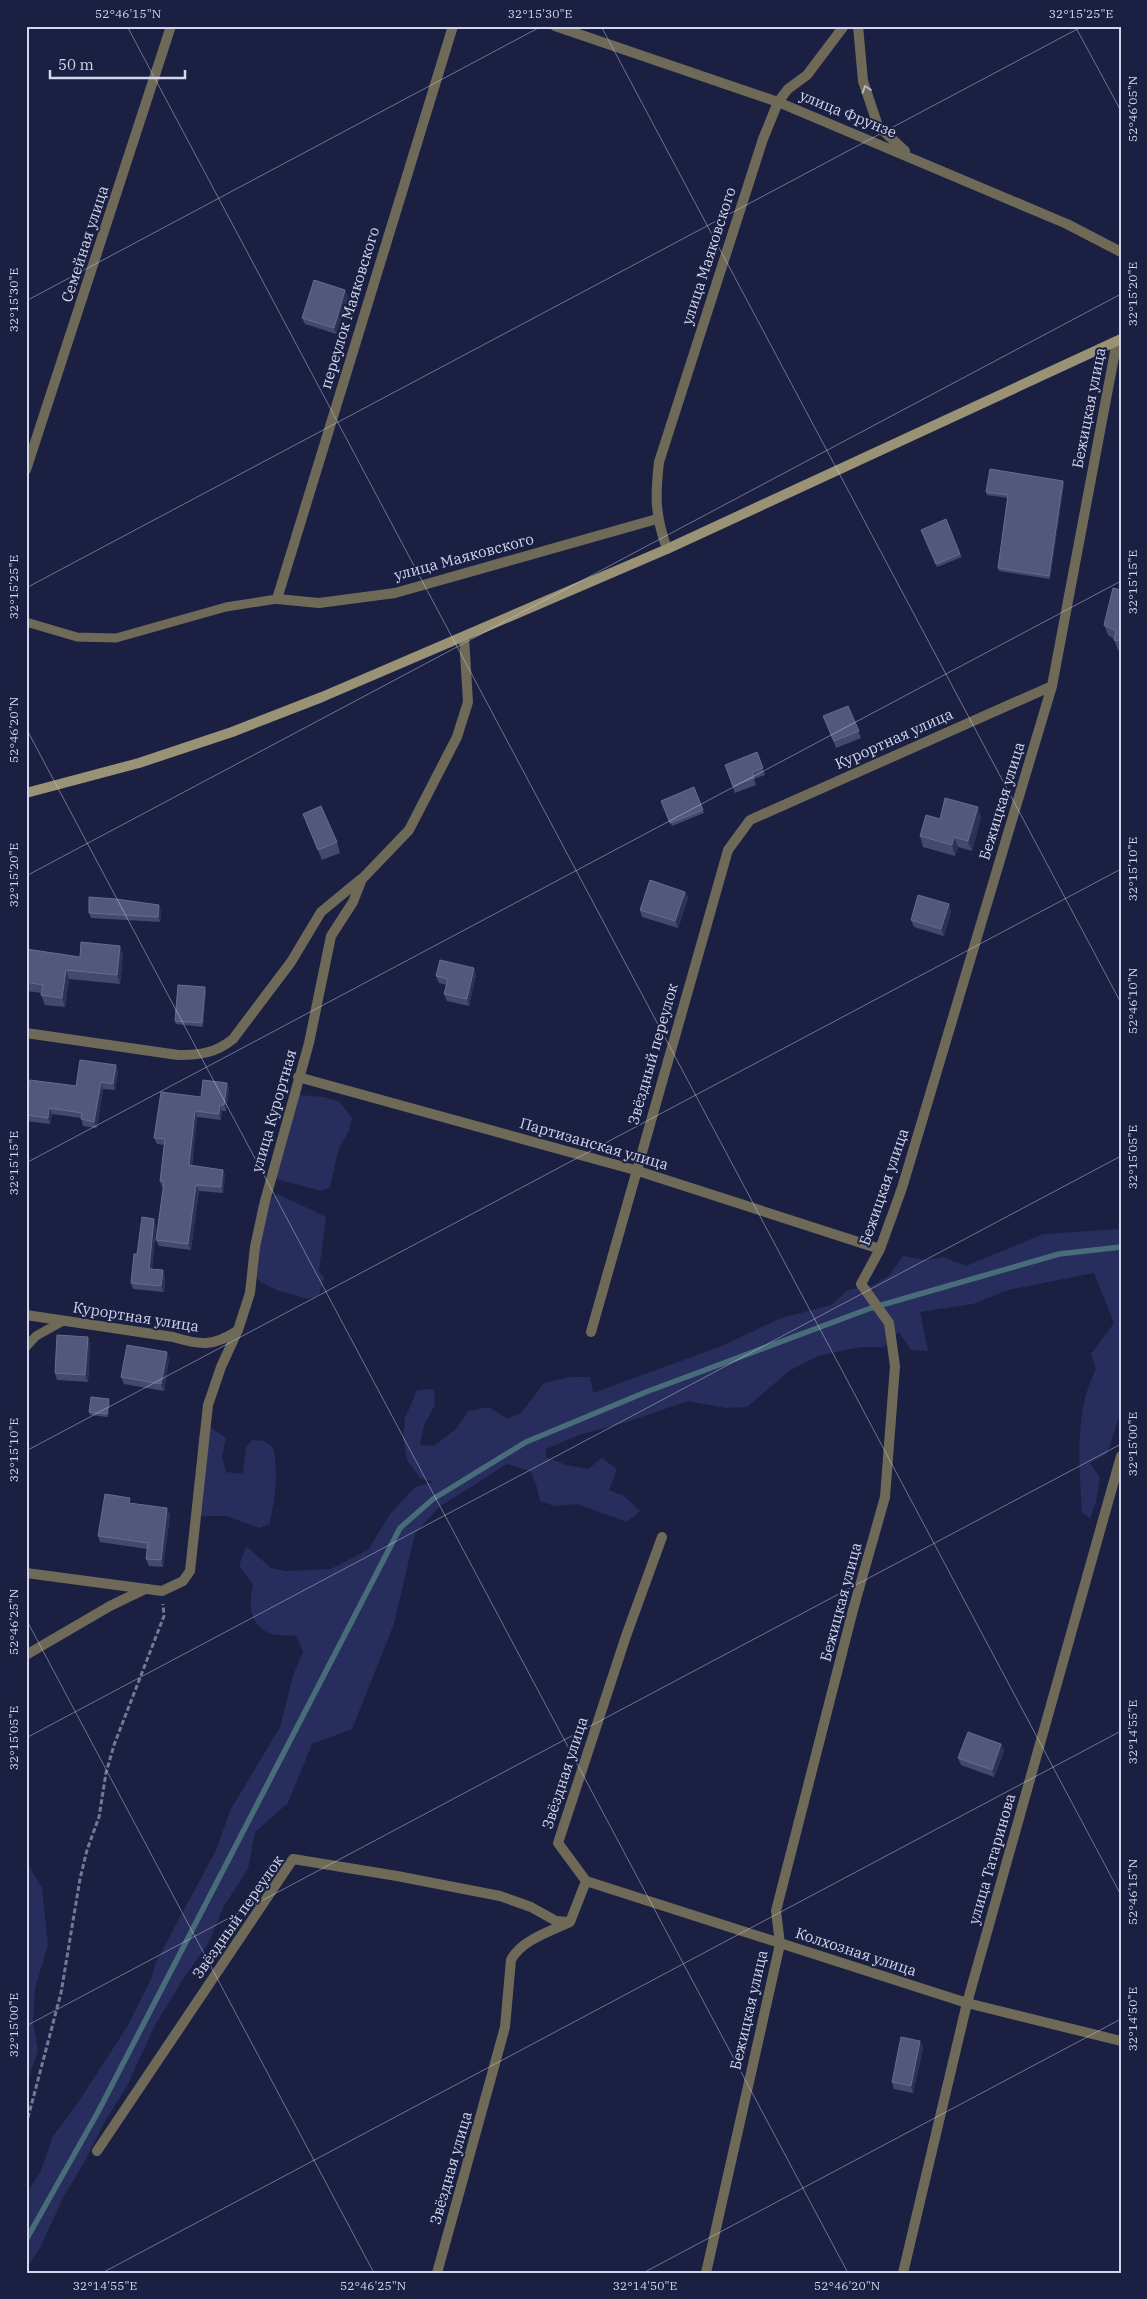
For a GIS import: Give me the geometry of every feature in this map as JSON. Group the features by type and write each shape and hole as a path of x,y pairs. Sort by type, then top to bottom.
{"main road":[{"path":"26,793 139,763 232,732 464,637 667,549 1119,340"}],"street":[{"name":"Семейная улица","path":"26,470 171,26"},
{"name":"переулок Маяковского","path":"277,599 453,26"},
{"name":"улица Фрунзе","path":"555,26 778,102 911,156 1067,224 1121,252"},
{"name":"улица Маяковского","path":"667,549 657,519 656,492 659,462 762,139 778,102 788,89 806,75 844,26"},
{"path":"858,26 863,81 878,126 911,156"},
{"name":"Бежицкая улица","path":"706,2273 780,1944 776,1911 851,1619 885,1497 895,1366 889,1323 861,1284 880,1249 902,1188 1052,686 1119,340"},
{"name":"улица Маяковского","path":"277,599 319,603 395,592 657,519"},
{"name":"улица Курортная","path":"162,1591 183,1581 190,1570 208,1405 221,1367 238,1330 250,1293 255,1247 264,1201 309,1043 330,936 353,902 362,879 409,830 457,737 468,702 464,637"},
{"name":"Курортная улица","path":"750,820 1052,686"},
{"name":"Звёздный переулок","path":"591,1332 728,850 750,820"},
{"path":"28,1036 178,1055 201,1055 223,1047 233,1039 291,962 321,912 362,879"},
{"name":"Партизанская улица","path":"298,1077 636,1170 880,1249"},
{"name":"Курортная улица","path":"26,1315 173,1337 193,1343 208,1344 222,1340 238,1330"},
{"name":"улица Татаринова","path":"903,2273 967,2003 1121,1456"},
{"name":"Звёздная улица","path":"586,1881 558,1843 626,1636 662,1538"},
{"path":"26,1574 162,1591"},
{"path":"26,1655 110,1606 144,1590"},
{"name":"Звёздный переулок","path":"96,2151 293,1859 398,1876 500,1896 531,1907 556,1921 570,1922"},
{"path":"570,1922 586,1881"},
{"name":"Колхозная улица","path":"586,1881 967,2003 1121,2041"},
{"name":"Звёздная улица","path":"437,2273 505,2027 511,1960 515,1952 525,1944 570,1922"}],"lane":[{"path":"26,622 77,637 116,638 226,607 277,599"},
{"path":"26,1347 36,1336 64,1321"}],"path":[{"path":"26,2125 61,1993 80,1879 87,1850 99,1817 106,1772 164,1616 162,1591"}],"shaded area":[{"path":"300,1095 324,1097 340,1102 352,1118 349,1131 339,1148 330,1187 322,1191 276,1179 288,1102"},
{"path":"278,1194 326,1217 319,1271 324,1278 319,1295 308,1299 279,1291 260,1282 248,1266 258,1205"},
{"path":"1121,1229 1120,1414 1107,1454 1090,1463 1100,1478 1096,1502 1090,1519 1082,1512 1079,1458 1081,1421 1089,1385 1096,1369 1091,1354 1114,1323 1094,1273 1008,1290 973,1304 920,1312 928,1351 911,1350 899,1332 884,1347 861,1347 818,1356 789,1371 747,1407 726,1408 688,1401 624,1423 579,1435 546,1449 546,1457 566,1465 588,1469 602,1458 617,1469 609,1490 624,1496 640,1511 627,1522 577,1504 554,1506 540,1501 536,1484 530,1471 507,1464 439,1507 415,1534 394,1624 352,1729 312,1744 288,1803 255,1832 248,1869 224,1906 208,1944 183,1979 155,2025 127,2086 104,2123 84,2163 65,2194 39,2250 26,2269 26,2193 40,2173 53,2136 77,2104 127,2027 152,1977 155,1964 216,1850 231,1809 280,1727 293,1676 303,1651 296,1636 272,1634 257,1624 251,1605 253,1585 239,1566 246,1546 271,1568 286,1571 331,1569 368,1550 390,1514 415,1487 434,1482 420,1478 407,1460 403,1439 405,1418 417,1390 434,1389 435,1405 424,1425 420,1445 434,1446 456,1429 468,1411 489,1407 507,1419 521,1413 544,1383 570,1377 590,1377 593,1393 722,1346 781,1318 831,1305 848,1290 873,1285 889,1276 903,1256 925,1260 943,1257 966,1266 1043,1234"},
{"path":"210,1427 226,1438 222,1457 226,1472 243,1474 246,1448 252,1440 264,1441 273,1447 276,1476 270,1524 259,1528 227,1516 202,1516 194,1506 199,1435"},
{"path":"29,1866 42,1888 48,1945 35,1988 33,2022 38,2051 26,2085 26,1867"}],"building":[{"path":"314,280 345,290 334,328 302,318"},
{"path":"990,469 1063,481 1049,576 998,568 1008,495 986,492"},
{"path":"946,519 960,554 936,564 921,530"},
{"path":"1113,588 1121,590 1121,641 1114,640 1116,631 1104,625"},
{"path":"848,706 859,731 834,741 823,716"},
{"path":"757,752 763,768 752,772 754,778 733,786 725,765"},
{"path":"694,787 703,810 670,823 661,801"},
{"path":"945,798 978,807 968,841 954,837 952,845 920,836 926,815 940,819"},
{"path":"321,806 337,842 318,850 303,814"},
{"path":"650,880 685,892 675,921 640,910"},
{"path":"918,895 949,904 941,929 911,920"},
{"path":"89,897 159,905 158,917 89,913"},
{"path":"81,942 120,946 117,975 66,970 62,998 41,995 43,985 26,982 26,949 80,957"},
{"path":"440,960 474,968 467,999 444,994 448,979 436,976"},
{"path":"178,985 205,987 202,1023 175,1021"},
{"path":"80,1060 116,1065 113,1084 101,1082 94,1122 81,1119 82,1113 49,1108 48,1118 26,1115 26,1090 28,1090 30,1080 76,1086"},
{"path":"203,1080 227,1083 224,1105 220,1105 219,1114 195,1111 189,1165 223,1170 221,1187 196,1185 188,1244 156,1240 164,1182 160,1181 165,1139 154,1138 161,1092 201,1097"},
{"path":"142,1217 154,1219 149,1269 163,1270 161,1286 131,1283 134,1254 137,1254"},
{"path":"57,1335 88,1337 85,1375 55,1373"},
{"path":"127,1345 167,1352 161,1384 121,1377"},
{"path":"91,1397 109,1399 107,1414 89,1412"},
{"path":"105,1494 130,1498 129,1503 167,1508 161,1560 146,1559 148,1543 98,1536"},
{"path":"968,1732 1001,1744 992,1770 958,1758"},
{"path":"901,2037 920,2041 911,2086 892,2082"}],"waterway":[{"path":"26,2240 98,2112 400,1528 433,1499 526,1442 646,1392 871,1308 1059,1254 1121,1247"}]}
